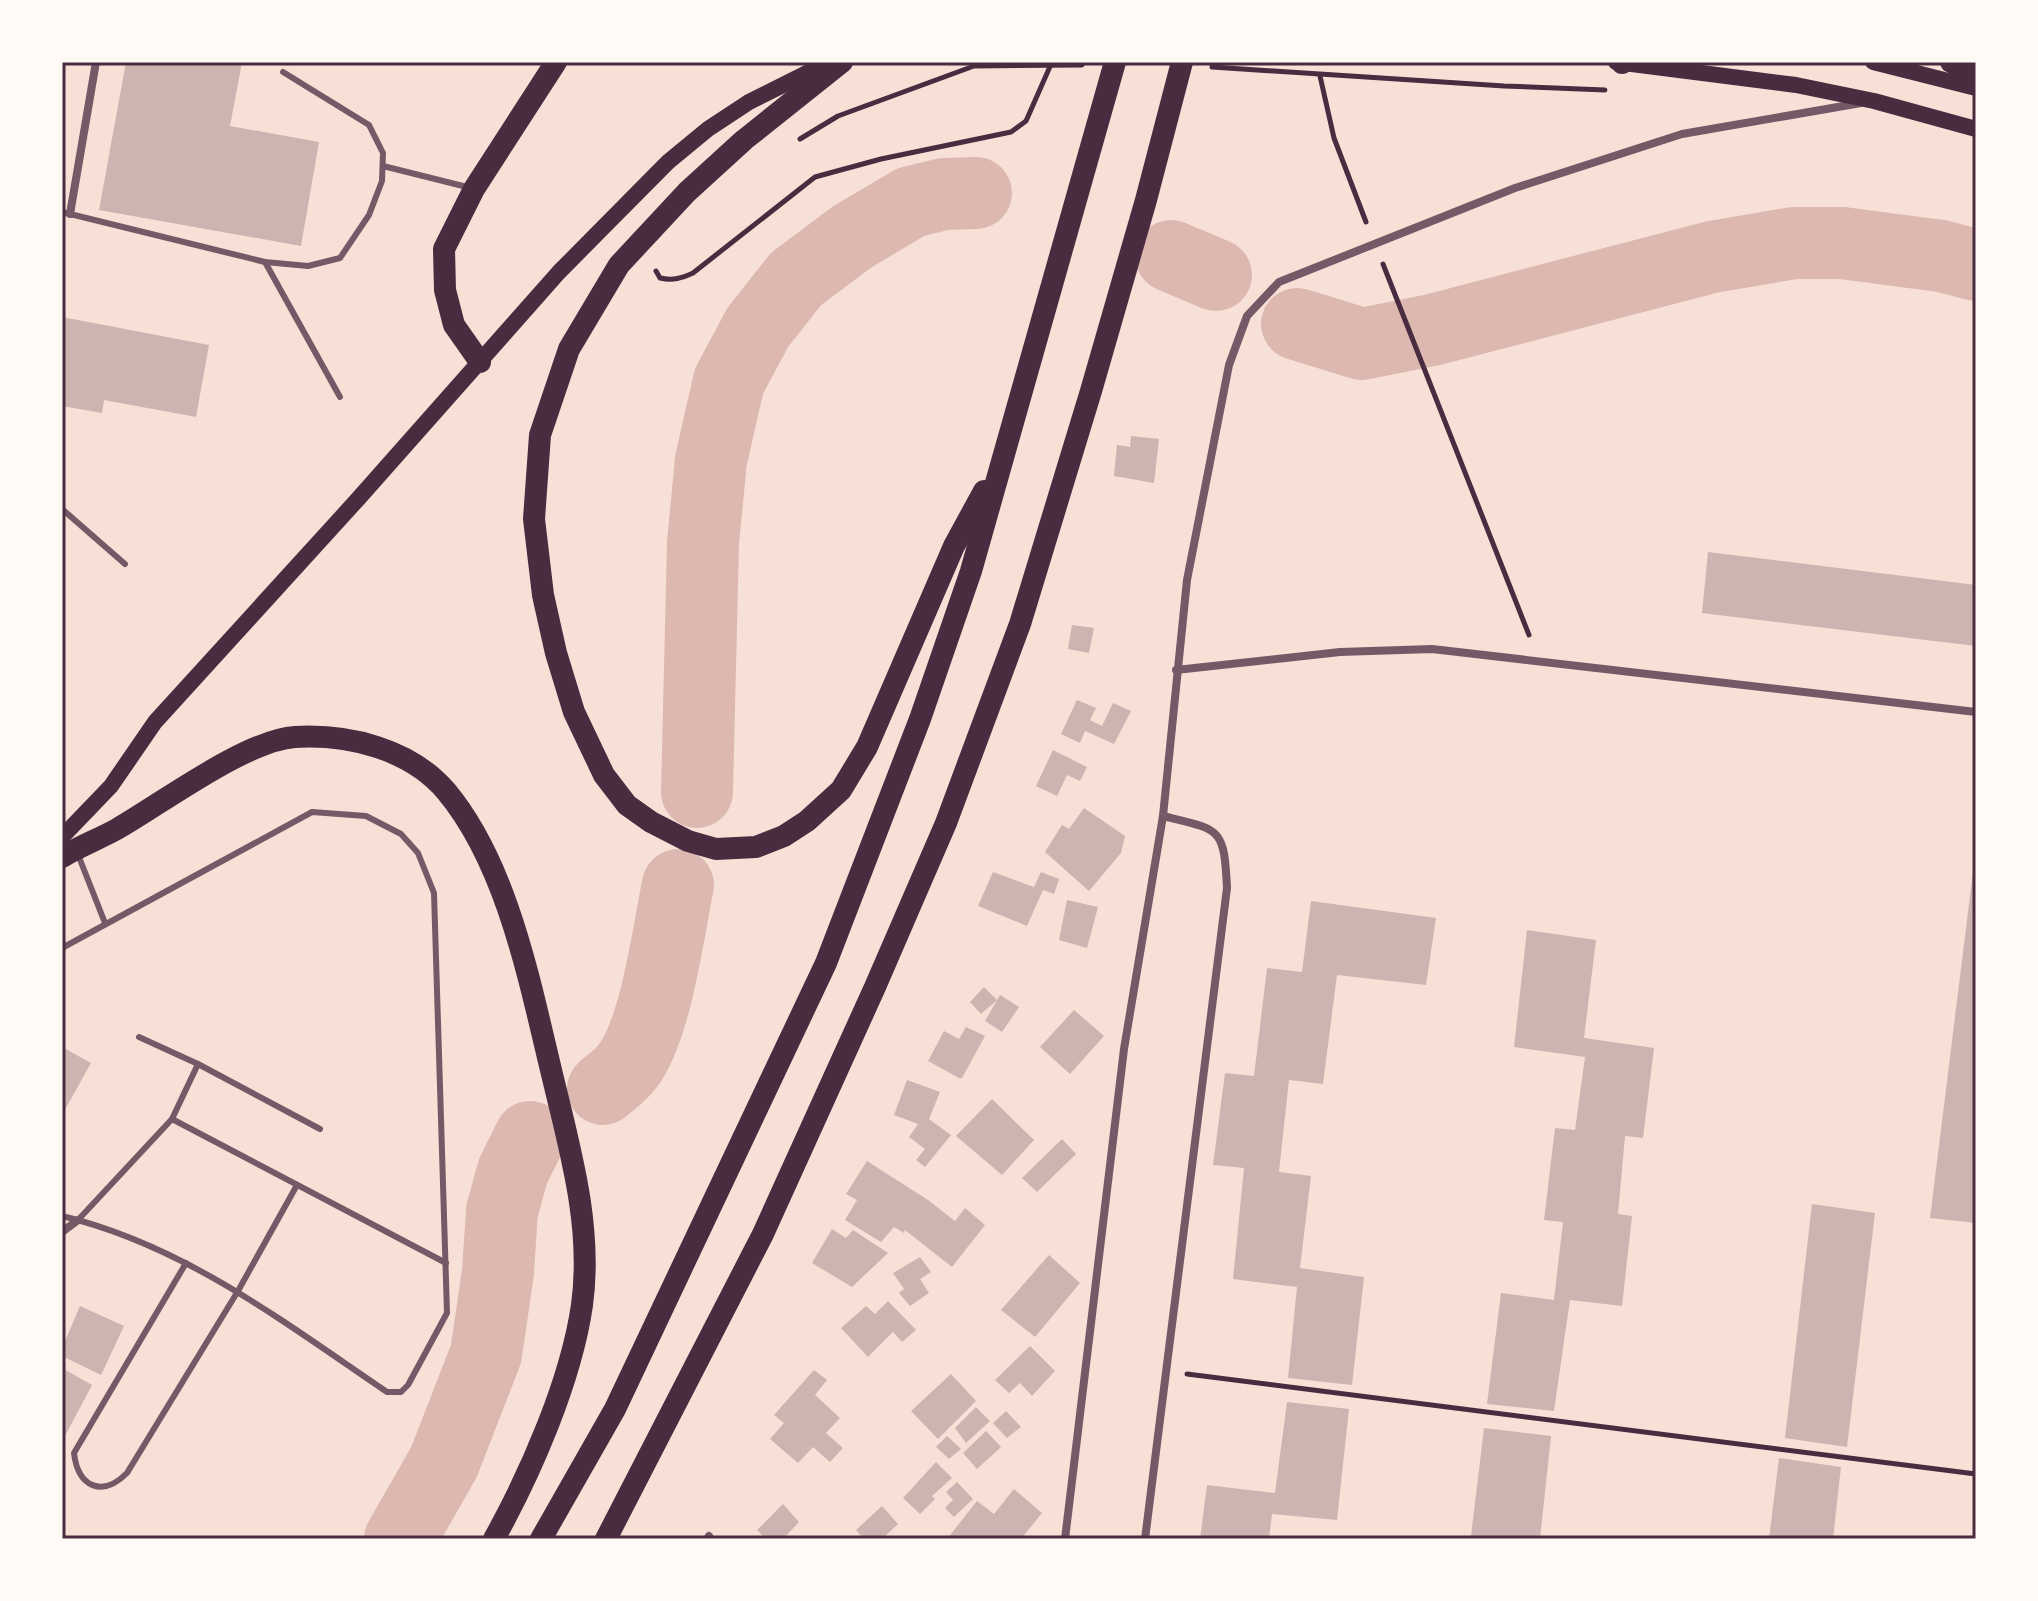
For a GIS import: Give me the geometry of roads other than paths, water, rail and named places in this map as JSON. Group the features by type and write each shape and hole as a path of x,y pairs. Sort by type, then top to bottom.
{"highway":[{"path":"480,362 454,325 445,290 444,249 474,189 556,62"},
{"path":"842,62 744,140 687,192 619,265 569,349 540,435 534,519 543,595 556,653 574,712 604,775 627,805 651,822 688,841 716,849 756,847 784,836 807,821 841,790 878,721 954,546 1004,455"},
{"path":"541,1539 615,1409 826,963 925,704 971,571 1115,62"},
{"path":"606,1539 763,1234 946,823 1020,624 1091,391 1182,62"},
{"path":"1951,62 1976,73"},
{"path":"67,848 114,831 255,749 292,737 338,738 373,746 406,759 444,790 480,840 506,903 541,1027 576,1176 585,1257 581,1306 560,1391 514,1504 494,1539"}],"main road":[{"path":"67,848 155,722 559,272 668,162 708,129 749,102 829,62"},
{"path":"1620,62 1796,85 1874,101 1976,129"},
{"path":"1873,62 1976,88"}],"street":[{"path":"66,213 96,62"},
{"path":"1065,1539 1124,1049 1163,816 1187,580 1229,365 1247,316 1279,282 1515,188 1682,134 1874,101"},
{"path":"1176,670 1340,652 1432,649 1976,712"},
{"path":"1145,1539 1227,888 1225,851 1218,834 1207,827 1163,816"},
{"path":"62,1232 78,1220"}],"lane":[{"path":"66,213 265,262 308,266 340,258 369,215 382,181 383,153 369,125 283,72"},
{"path":"383,166 474,189"},
{"path":"265,262 340,397"},
{"path":"62,509 125,564"},
{"path":"62,948 312,812 366,816 401,834 418,853 434,893 447,1313 408,1385 401,1392 387,1392 238,1291 160,1250 62,1216"},
{"path":"67,848 105,923"},
{"path":"139,1037 198,1064 320,1129"},
{"path":"78,1220 172,1119 198,1064"},
{"path":"172,1119 446,1263"},
{"path":"186,1263 74,1453 76,1469 85,1482 100,1487 116,1484 127,1473 238,1291 297,1185"}],"waterway":[{"path":"697,792 703,543 711,460 729,381 758,327 796,279 852,237 911,202 944,194 976,193"},
{"path":"1297,324 1362,344 1432,330 1712,257 1794,243 1842,243 1941,256 1976,265"},
{"path":"1171,256 1216,275"},
{"path":"603,1089 627,1067 646,1030 660,980 678,885"},
{"path":"400,1539 444,1462 486,1354 498,1272 502,1211 513,1171 530,1137"}]}
